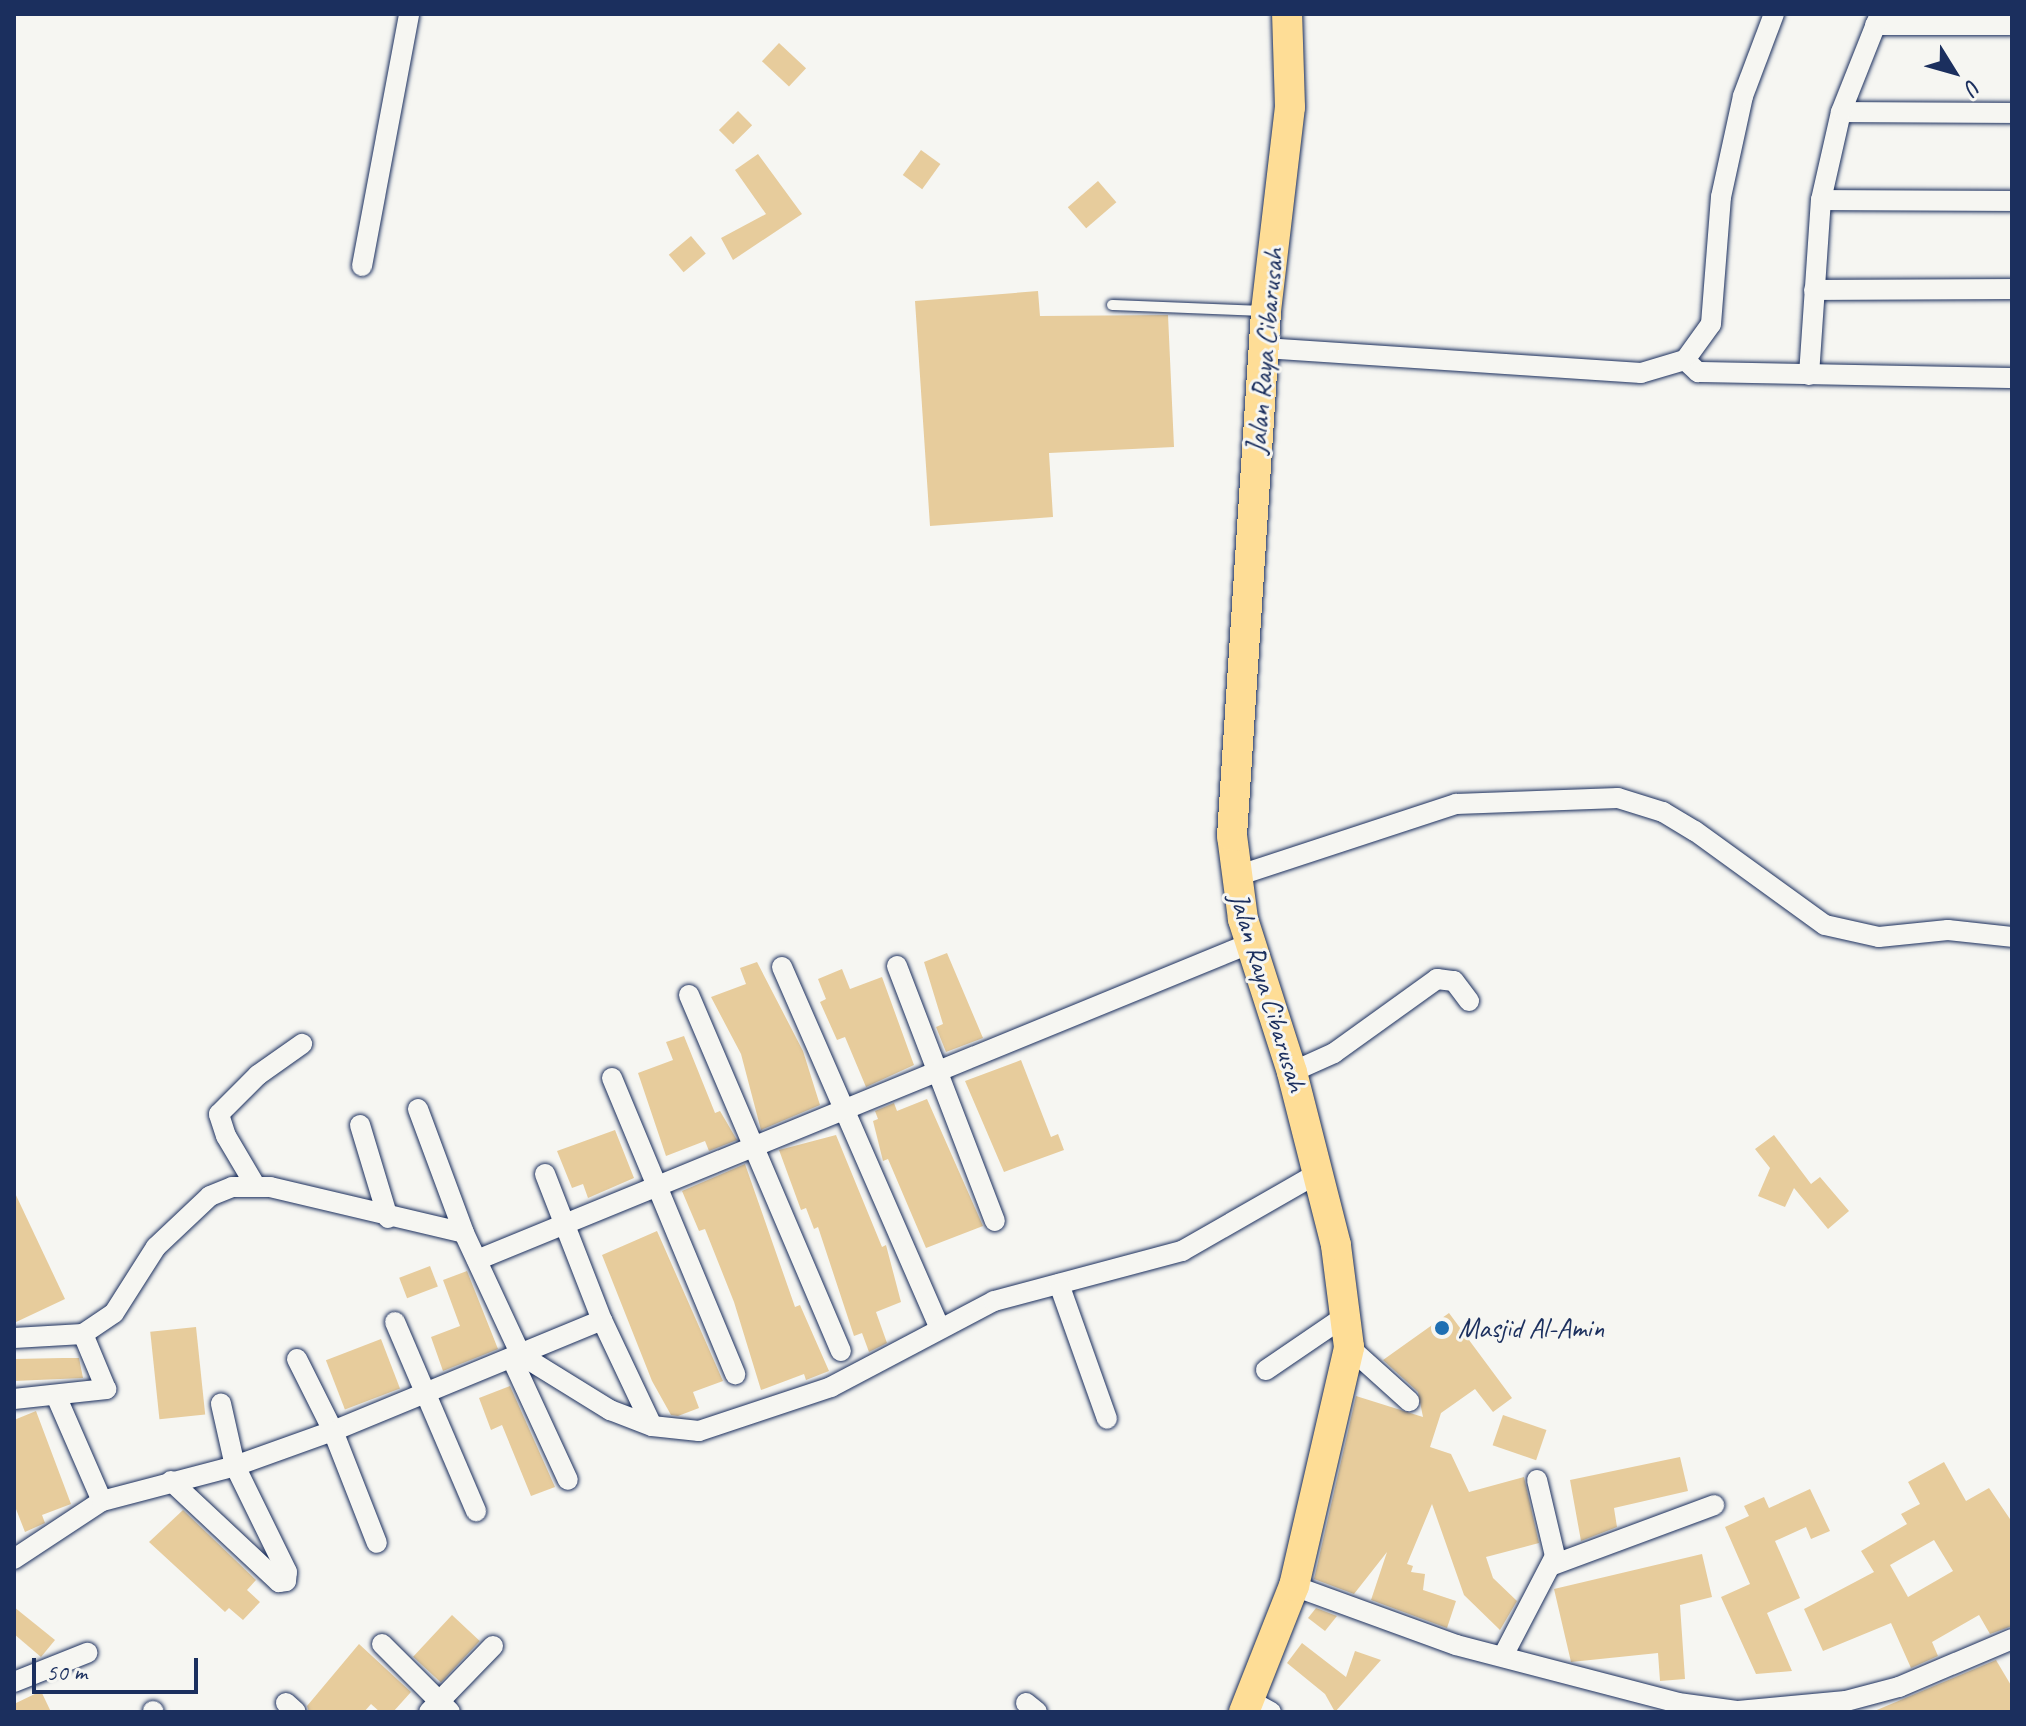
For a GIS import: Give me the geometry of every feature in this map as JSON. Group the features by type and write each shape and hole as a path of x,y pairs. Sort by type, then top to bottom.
{"main road":[{"name":"Jalan Raya Cibarusah","path":"1255,1708 1294,1586 1349,1347 1348,1314 1318,1173 1292,1072 1251,943 1234,877 1231,799 1266,311 1290,107 1287,14"}],"street":[{"path":"362,266 409,14"},
{"path":"1264,348 1641,373 1685,360 1711,324 1721,197 1743,96 1774,14"},
{"path":"1809,375 1821,200 1841,112 1878,20 2012,25"},
{"path":"1841,112 2012,113"},
{"path":"1821,200 2012,201"},
{"path":"1814,290 2012,289"},
{"path":"1685,360 1698,372 2012,378"},
{"path":"1234,877 1456,804 1618,798 1695,831 1825,925 1879,937 1948,930 2012,937"},
{"path":"477,1260 658,1185 755,1150 1251,943"},
{"path":"897,966 995,1221"},
{"path":"782,967 939,1327"},
{"path":"1292,1072 1334,1053 1437,979 1454,981 1469,1001"},
{"path":"689,995 841,1351"},
{"path":"255,1185 219,1114 258,1075 302,1044"},
{"path":"612,1078 735,1374"},
{"path":"418,1109 464,1233 568,1480"},
{"path":"360,1125 388,1218"},
{"path":"516,1357 585,1398 652,1426 699,1431 722,1426 831,1387 939,1327 994,1301 1182,1251 1318,1173"},
{"path":"545,1174 602,1320 652,1426"},
{"path":"14,1338 83,1334 114,1313 156,1247 210,1196 232,1187 255,1185 464,1233"},
{"path":"1059,1284 1107,1419"},
{"path":"1266,1370 1348,1314"},
{"path":"14,1559 102,1501 235,1466 333,1431 602,1320"},
{"path":"395,1322 476,1511"},
{"path":"14,1399 57,1398 106,1389 83,1334"},
{"path":"1349,1347 1409,1401"},
{"path":"297,1359 333,1431 377,1543"},
{"path":"57,1398 102,1501"},
{"path":"171,1481 279,1582 286,1581 287,1572 235,1466 221,1404"},
{"path":"1503,1656 1553,1565 1555,1547 1537,1480"},
{"path":"1553,1565 1714,1505"},
{"path":"1294,1586 1432,1638 1678,1703 1774,1711 1846,1701 1899,1687 2012,1639"},
{"path":"382,1644 439,1708 493,1646"},
{"path":"14,1658 23,1677 87,1653"}],"lane":[{"path":"1112,305 1266,311"}],"building":[{"path":"779,43 806,68 789,87 762,61"},
{"path":"738,111 752,125 733,144 719,130"},
{"path":"921,150 940,164 922,189 903,175"},
{"path":"758,154 802,214 733,260 721,238 766,214 735,170"},
{"path":"1098,181 1116,202 1086,228 1068,207"},
{"path":"691,236 706,254 684,272 669,255"},
{"path":"1038,291 1040,316 1168,315 1174,447 1049,453 1053,517 930,526 915,301"},
{"path":"947,953 983,1038 946,1052 936,1027 943,1024 924,962"},
{"path":"757,962 803,1051 820,1105 761,1130 741,1054 711,997 746,984 740,968"},
{"path":"842,969 850,989 882,977 914,1065 866,1087 845,1037 837,1040 820,1002 826,999 818,979"},
{"path":"684,1036 715,1113 720,1111 737,1140 709,1151 705,1141 666,1156 638,1073 673,1060 666,1042"},
{"path":"1021,1060 1051,1137 1058,1134 1064,1150 1004,1172 965,1081"},
{"path":"927,1099 983,1226 926,1248 888,1159 883,1161 873,1121 878,1119 875,1111 894,1103 897,1111"},
{"path":"615,1130 634,1178 588,1198 583,1184 572,1188 557,1151"},
{"path":"836,1135 882,1247 886,1245 901,1302 876,1312 887,1343 869,1352 862,1333 854,1336 818,1227 814,1229 806,1208 801,1210 779,1150"},
{"path":"1774,1135 1811,1184 1820,1177 1849,1211 1828,1229 1794,1188 1785,1207 1758,1196 1770,1168 1755,1149"},
{"path":"745,1164 795,1307 800,1305 829,1371 806,1380 804,1374 761,1390 734,1302 705,1229 699,1231 682,1191"},
{"path":"14,1191 65,1299 14,1323"},
{"path":"657,1231 723,1381 693,1392 699,1408 678,1416 671,1415 652,1381 602,1255"},
{"path":"430,1266 438,1287 407,1298 399,1278"},
{"path":"467,1271 498,1349 443,1371 431,1337 460,1326 443,1280"},
{"path":"1449,1313 1512,1398 1493,1412 1475,1389 1441,1413 1430,1447 1451,1454 1469,1492 1524,1477 1539,1543 1486,1557 1493,1578 1517,1601 1500,1630 1464,1595 1432,1504 1407,1564 1413,1566 1411,1572 1425,1574 1423,1590 1456,1601 1447,1628 1371,1600 1387,1552 1354,1594 1314,1579 1356,1396 1423,1417 1418,1392 1383,1360"},
{"path":"196,1327 205,1415 159,1419 150,1332"},
{"path":"381,1339 400,1388 345,1410 326,1360"},
{"path":"79,1358 83,1378 14,1381 14,1359"},
{"path":"510,1386 555,1487 531,1496 502,1425 491,1430 479,1398"},
{"path":"36,1411 71,1504 42,1515 45,1523 25,1532 14,1504 14,1420"},
{"path":"1503,1415 1546,1430 1536,1460 1493,1445"},
{"path":"1680,1457 1688,1491 1614,1508 1617,1527 1581,1541 1570,1480"},
{"path":"1944,1462 1966,1501 1989,1488 2012,1522 2012,1626 1990,1634 1979,1615 1932,1642 1938,1656 1911,1668 1891,1623 1823,1651 1804,1609 1874,1572 1861,1551 1907,1524 1901,1514 1920,1504 1908,1482","holes":["1934,1540 1953,1571 1908,1597 1890,1565"]},
{"path":"1810,1489 1830,1531 1811,1539 1806,1527 1775,1541 1800,1598 1767,1613 1792,1671 1756,1674 1721,1597 1750,1584 1725,1527 1749,1516 1744,1506 1764,1497 1769,1508"},
{"path":"183,1510 256,1580 247,1590 260,1602 243,1620 229,1608 225,1612 149,1542"},
{"path":"1702,1554 1712,1597 1680,1605 1685,1679 1660,1681 1658,1653 1571,1662 1554,1589"},
{"path":"14,1607 55,1640 41,1657 14,1634"},
{"path":"1316,1608 1337,1616 1325,1631 1308,1618"},
{"path":"452,1615 480,1641 441,1683 413,1657"},
{"path":"1302,1643 1346,1677 1355,1651 1381,1660 1335,1712 1325,1694 1287,1663"},
{"path":"359,1644 411,1692 393,1712 380,1712 371,1704 364,1712 309,1712 307,1706"},
{"path":"1996,1660 2012,1687 2012,1712 1872,1712"},
{"path":"41,1691 51,1712 14,1712 14,1704"}],"place":[{"name":"Masjid Al-Amin","path":"1442,1328"}]}
